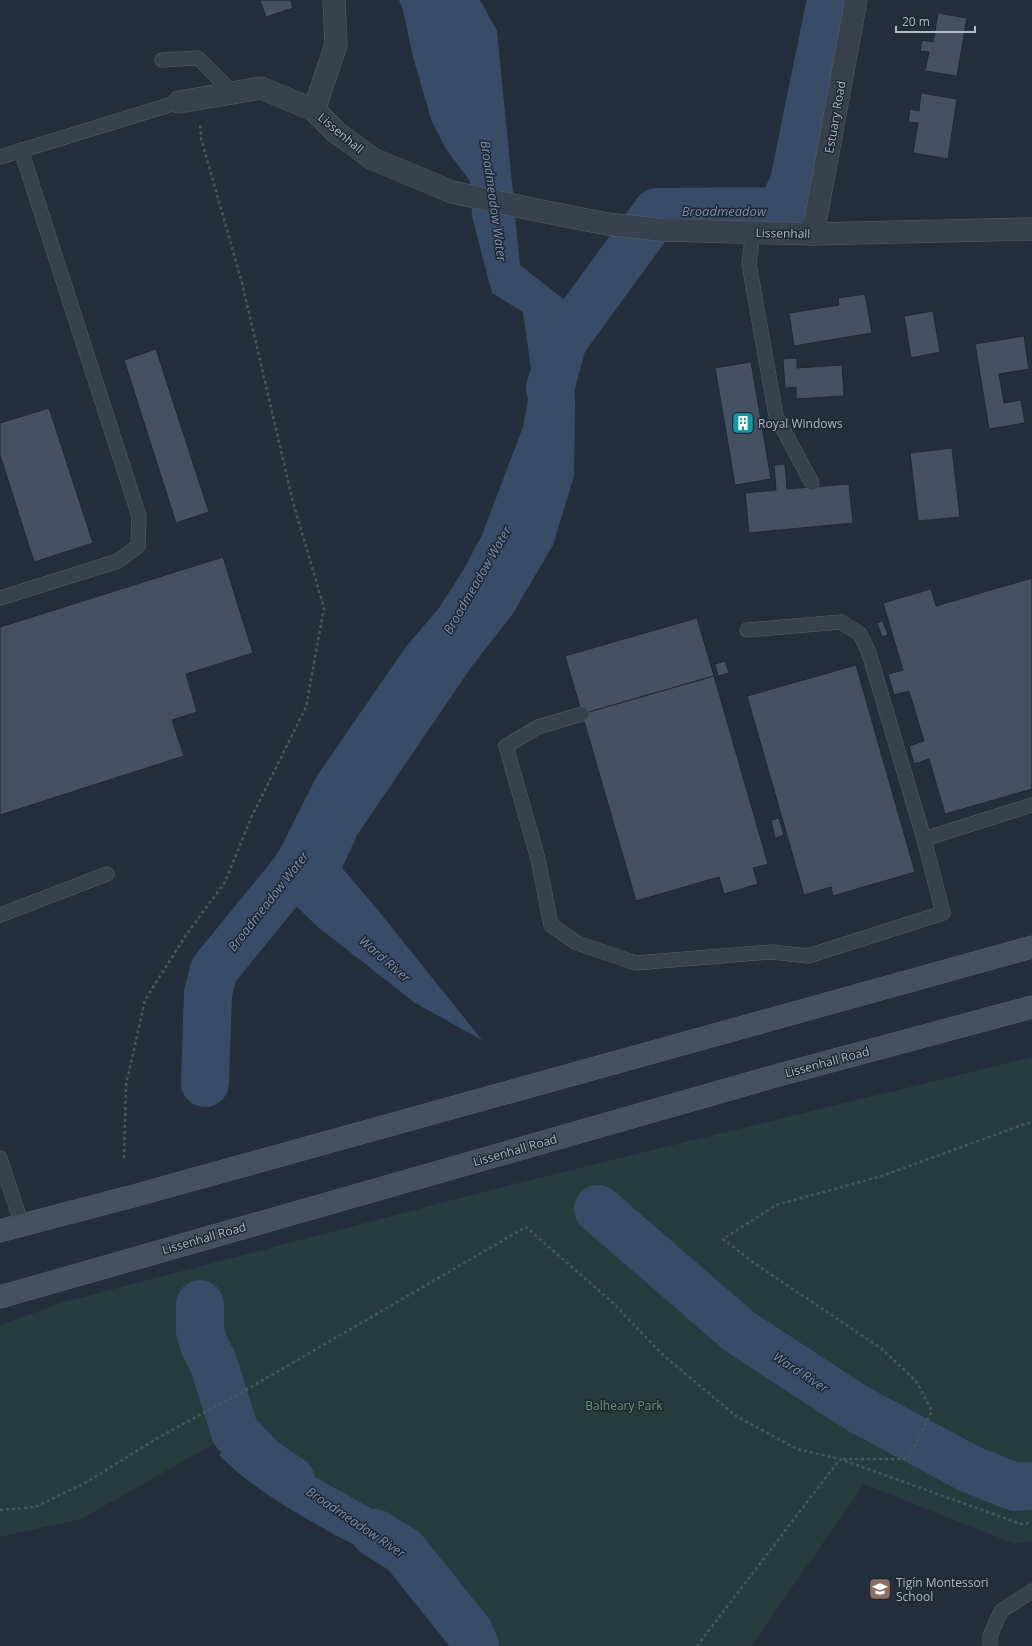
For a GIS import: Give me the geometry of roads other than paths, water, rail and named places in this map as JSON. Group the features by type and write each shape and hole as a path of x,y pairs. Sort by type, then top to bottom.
{"main road":[{"path":"0,1231 1032,947"},
{"name":"Lissenhall Road","path":"0,1297 779,1075 1032,1007"}],"street":[{"path":"314,110 336,44 334,0"},
{"name":"Estuary Road","path":"813,234 856,0"},
{"name":"Lissenhall","path":"187,100 261,88 314,110 336,132 373,159 452,192 607,224 663,230 813,234 1032,229"}],"lane":[{"path":"162,60 198,58 233,93"},
{"path":"0,157 187,100"},
{"path":"0,598 118,560 138,546 139,516 21,150"},
{"path":"753,232 749,264 776,416 812,483"},
{"path":"582,714 538,727 506,746 538,859 551,925 577,943 636,963 771,952 808,956 943,913 924,839 869,654 860,634 841,622 747,630"},
{"path":"924,839 1032,805"},
{"path":"0,915 107,874"},
{"path":"0,1158 22,1225"},
{"path":"990,1646 990,1636 1001,1611 1032,1591"}],"water":[{"path":"399,0 480,0 497,31 520,265 572,306 575,405 574,476 553,545 512,615 472,666 357,835 342,868 377,909 482,1040 415,1003 318,927 296,906 274,862 317,776 405,648 439,608 464,569 482,535 523,427 532,376 523,312 492,293 472,216 470,181 446,149 432,122 413,57 403,10"},
{"path":"242,1436 392,1520 436,1567 412,1584 396,1569 379,1557 308,1520 262,1491 219,1455"}],"waterway":[{"name":"Broadmeadow","path":"550,389 563,341 657,212 781,211 794,182 831,0"},
{"name":"Broadmeadow Water","path":"205,1083 208,993 214,970 293,873 323,828"},
{"name":"Ward River","path":"598,1209 740,1332 858,1409 970,1469 1015,1487 1032,1486"},
{"name":"Broadmeadow Water","path":"200,1304 200,1331 204,1345 213,1362 235,1432 264,1462 291,1480"},
{"name":"Broadmeadow River","path":"375,1533 404,1551 469,1632 475,1646"}],"place":[{"name":"Royal Windows","path":"743,423"},
{"name":"Tigín Montessori School","path":"880,1589"}],"park label":[{"name":"Balheary Park","path":"624,1405"}]}
